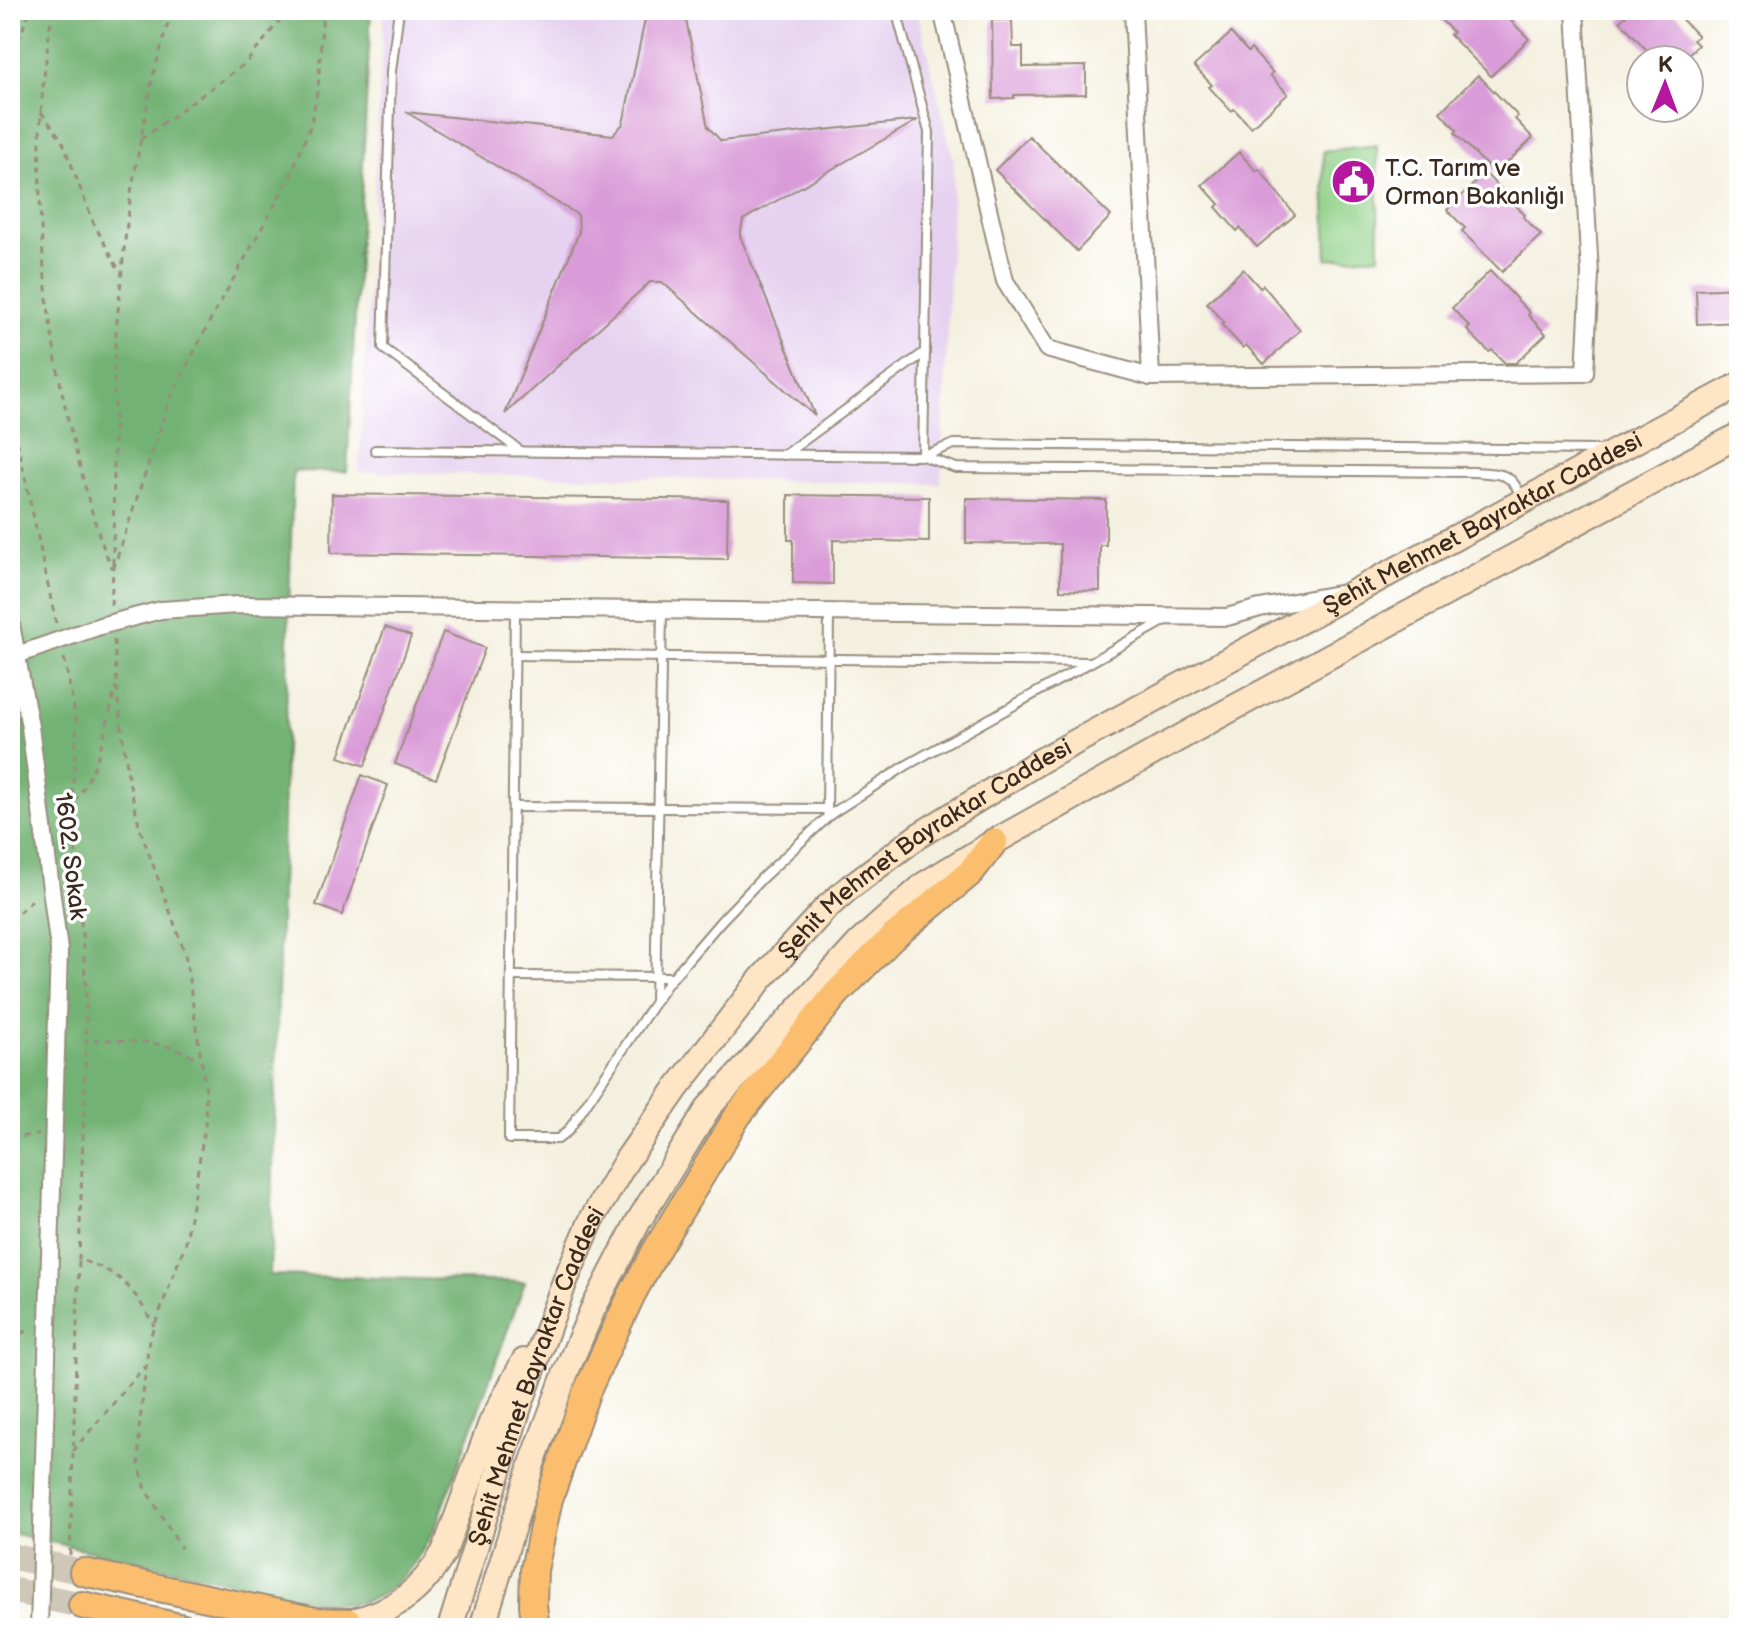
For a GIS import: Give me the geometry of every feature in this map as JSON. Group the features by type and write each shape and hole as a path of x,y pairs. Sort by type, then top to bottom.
{"main road":[{"name":"Şehit Mehmet Bayraktar Caddesi","path":"450,1628 494,1481 553,1315 605,1195 676,1089 761,979 804,931 850,887 918,836 1040,761 1739,385"},
{"name":"Şehit Mehmet Bayraktar Caddesi","path":"482,1628 533,1461 580,1336 638,1222 702,1119 818,985 859,943 925,884 994,842 1215,718 1739,435"},
{"path":"536,1628 534,1570 549,1499 586,1393 632,1294 659,1245 738,1115 836,994 892,938 970,873 994,842"},
{"path":"76,1563 316,1621 348,1622 390,1609 421,1585 444,1552 491,1423 506,1392 553,1315"},
{"path":"82,1605 183,1628"}],"street":[{"path":"942,10 1005,281 1047,349 1151,377 1585,373 1590,274 1575,10"},
{"path":"1133,10 1151,377"},
{"path":"17,655 110,623 161,610 238,605 1227,617 1356,591"},
{"name":"1602. Sokak","path":"10,619 52,882 59,950 39,1628"}],"lane":[{"path":"399,10 391,71 383,348 520,451"},
{"path":"896,10 929,132 923,456"},
{"path":"783,455 925,352"},
{"path":"923,456 954,444 1617,450"},
{"path":"375,450 923,456 956,468 1474,472 1510,477 1517,484 1523,501"},
{"path":"515,609 509,1139 558,1139 568,1131 673,977 721,921 827,814 907,765 1172,617"},
{"path":"655,1002 662,611"},
{"path":"827,814 829,613"},
{"path":"515,655 1090,662"},
{"path":"513,807 827,814"},
{"path":"511,976 673,977"}],"path":[{"path":"10,63 30,10"},
{"path":"52,10 41,112 43,249 54,359 98,535 113,570"},
{"path":"172,10 153,75 131,192 121,275 115,356 110,623 123,744 140,829 185,953 206,1091 205,1126 186,1242 149,1340 141,1394 139,1464 146,1490 181,1548"},
{"path":"141,139 246,63 288,10"},
{"path":"113,570 170,399 290,177 311,124 318,88 323,10"},
{"path":"41,112 62,140 93,222 121,275"},
{"path":"10,406 77,723 72,803 86,987 86,1040 73,1451 76,1563"},
{"path":"72,803 86,787 93,769 117,682"},
{"path":"10,921 52,882"},
{"path":"86,1040 157,1043 188,1052 201,1061"},
{"path":"10,1137 55,1135"},
{"path":"79,1260 100,1265 126,1283 154,1326"},
{"path":"73,1451 145,1366"}],"shaded area":[{"path":"384,10 917,10 954,162 941,484 359,472"}],"green space":[{"path":"10,10 371,10 347,472 293,471 270,1275 525,1282 432,1533 418,1558 399,1580 377,1597 363,1602 325,1603 10,1533"},
{"path":"1377,145 1379,256 1327,259 1323,151"}],"building":[{"path":"647,10 684,10 708,127 721,141 918,120 743,220 740,236 815,416 662,282 650,282 505,414 579,232 578,215 406,112 613,135 623,124"},
{"path":"1431,10 1505,10 1529,39 1491,76 1450,35 1453,32"},
{"path":"1632,10 1673,10 1698,36 1693,40 1697,44 1641,44 1620,21"},
{"path":"992,20 1012,20 1013,47 1023,47 1023,67 1086,66 1086,94 1014,95 1014,98 993,99"},
{"path":"1231,33 1248,52 1251,49 1288,94 1251,127 1234,109 1231,111 1194,66"},
{"path":"1478,75 1518,116 1515,119 1533,138 1495,174 1455,133 1457,130 1440,112"},
{"path":"1029,136 1111,216 1077,251 995,170"},
{"path":"1239,152 1256,171 1259,169 1295,215 1257,247 1240,228 1237,231 1202,185"},
{"path":"1485,173 1541,235 1502,272 1462,231 1465,228 1447,210"},
{"path":"1243,269 1260,288 1263,285 1300,330 1264,364 1246,345 1243,348 1207,303"},
{"path":"1490,271 1546,334 1516,363 1505,363 1492,350 1489,352 1467,330 1470,327 1452,308"},
{"path":"1739,288 1739,322 1697,324 1696,290"},
{"path":"332,494 728,500 727,559 331,553"},
{"path":"788,495 929,497 929,542 833,540 833,584 793,583 793,540 788,540"},
{"path":"966,498 1106,500 1106,545 1100,545 1100,591 1060,590 1060,544 966,543"},
{"path":"385,627 411,636 365,766 339,757"},
{"path":"443,632 485,648 436,779 395,764"},
{"path":"362,775 388,785 342,915 316,905"}],"tunnel":[{"path":"10,1556 83,1572"},
{"path":"10,1590 82,1605"}],"place":[{"name":"T.C. Tarım ve Orman Bakanlığı","path":"1354,182"}]}
